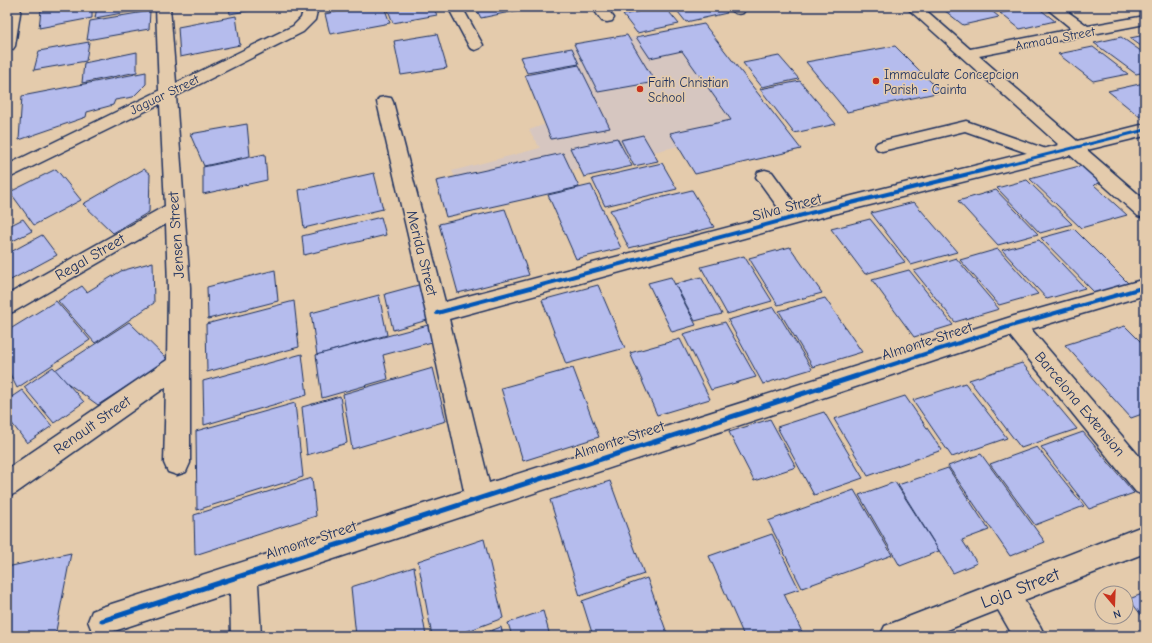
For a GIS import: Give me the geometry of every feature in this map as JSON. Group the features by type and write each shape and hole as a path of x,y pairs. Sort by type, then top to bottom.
{"street":[{"path":"7,46 14,7"},
{"name":"Jensen Street","path":"163,7 179,287 176,463"},
{"name":"Jaguar Street","path":"7,172 298,29 308,20 311,7"},
{"path":"456,7 475,45"},
{"path":"913,7 1145,211"},
{"path":"1052,7 1086,32"},
{"name":"Armada Street","path":"966,54 1145,20"},
{"name":"Merida Street","path":"385,102 437,313 479,498"},
{"name":"Silva Street","path":"437,313 795,217 1145,130"},
{"path":"765,177 795,217"},
{"name":"Regal Street","path":"7,305 174,210"},
{"name":"Almonte Street","path":"102,621 1014,325 1145,287"},
{"name":"Barcelona Extension","path":"1014,325 1145,483"},
{"name":"Renault Street","path":"7,484 177,366"},
{"name":"Loja Street","path":"895,636 1145,539"},
{"path":"243,575 246,636"},
{"path":"1004,594 1030,636"}],"lane":[{"path":"882,146 966,126 1044,154"}],"shaded area":[{"name":"Faith Christian School","path":"697,27 767,126 465,195 452,171 540,148 529,130 552,122 525,55"}],"building":[{"path":"54,7 92,7 92,18 39,28 41,10"},
{"path":"97,7 149,7 149,8 95,18"},
{"path":"229,7 268,7 230,14"},
{"path":"323,7 347,7 324,11"},
{"path":"360,7 384,7 390,23 330,34 325,14"},
{"path":"387,7 433,7 437,15 393,23"},
{"path":"475,7 529,7 529,8 481,18"},
{"path":"614,7 637,7 618,11"},
{"path":"665,7 679,24 637,33 623,15"},
{"path":"674,7 722,7 727,13 686,22"},
{"path":"957,7 987,7 999,17 963,25 944,10"},
{"path":"1028,7 1037,7 1055,21 1020,29 1000,13"},
{"path":"1134,7 1145,7 1145,13 1143,13"},
{"path":"150,11 149,29 87,40 90,21"},
{"path":"236,16 240,45 180,57 178,27"},
{"name":"Faith Christian School","path":"704,24 801,149 695,174 670,133 731,120 682,51 650,58 636,37"},
{"path":"437,34 447,68 401,75 394,41"},
{"path":"627,35 655,82 598,92 574,44"},
{"path":"1145,35 1145,49 1130,38"},
{"path":"1121,37 1145,54 1145,72 1136,74 1094,43"},
{"path":"89,42 86,61 34,70 39,51"},
{"name":"Immaculate Concepcion Parish - Cainta","path":"895,46 941,92 847,112 806,62"},
{"path":"1093,47 1128,74 1093,81 1058,54"},
{"path":"572,48 579,64 527,73 520,57"},
{"path":"137,52 137,72 82,83 84,63"},
{"path":"779,56 799,79 762,87 743,63"},
{"path":"579,65 610,128 551,139 525,75"},
{"path":"146,72 146,84 133,97 115,100 113,105 87,112 86,117 19,140 22,96"},
{"path":"800,81 836,124 794,133 760,89"},
{"path":"1145,84 1145,121 1108,91"},
{"path":"247,124 250,156 204,166 190,134"},
{"path":"643,135 658,161 634,166 621,140"},
{"path":"617,138 632,166 584,177 570,148"},
{"path":"563,153 579,187 446,217 436,181"},
{"path":"265,154 267,180 203,194 203,167"},
{"path":"662,163 677,189 605,206 592,179"},
{"path":"1087,164 1106,181 1094,185 1127,215 1081,228 1030,179"},
{"path":"56,169 81,200 34,225 10,192"},
{"path":"144,169 150,174 149,212 113,233 83,204"},
{"path":"374,173 383,209 304,228 299,190"},
{"path":"1027,180 1072,224 1040,233 997,188"},
{"path":"591,185 621,248 576,259 548,195"},
{"path":"692,190 714,227 629,248 610,210"},
{"path":"996,190 1038,234 998,245 958,201"},
{"path":"914,202 957,252 911,265 871,213"},
{"path":"505,209 529,275 458,293 439,224"},
{"path":"381,217 386,235 304,255 302,236"},
{"path":"23,219 32,231 7,244 7,227"},
{"path":"870,219 905,262 865,274 831,229"},
{"path":"1074,229 1129,284 1096,294 1041,238"},
{"path":"42,235 57,255 7,282 7,254"},
{"path":"1039,240 1085,288 1047,299 1002,250"},
{"path":"790,247 822,293 778,305 749,258"},
{"path":"998,249 1038,294 999,305 960,260"},
{"path":"744,256 772,301 727,314 701,267"},
{"path":"956,258 999,309 955,322 914,271"},
{"path":"153,262 154,303 95,343 58,301 82,286 87,292 121,271"},
{"path":"275,270 278,301 208,319 207,287"},
{"path":"909,270 953,325 914,337 872,280"},
{"path":"671,277 696,325 672,332 648,283"},
{"path":"701,277 722,314 695,321 675,284"},
{"path":"422,284 431,319 393,330 385,294"},
{"path":"598,285 625,348 566,364 542,300"},
{"path":"379,295 387,335 317,355 311,313"},
{"path":"825,298 862,352 813,367 779,311"},
{"path":"56,301 90,340 17,388 7,368 7,331"},
{"path":"294,301 299,347 207,372 206,324"},
{"path":"774,307 812,369 763,384 728,320"},
{"path":"129,322 168,360 98,405 52,372"},
{"path":"725,322 756,377 711,390 683,334"},
{"path":"428,325 432,342 383,355 388,379 322,398 316,355"},
{"path":"1125,326 1145,346 1145,413 1131,418 1065,345"},
{"path":"680,339 710,399 657,415 630,353"},
{"path":"302,354 307,395 204,425 203,381"},
{"path":"1022,363 1077,429 1021,448 969,380"},
{"path":"53,367 84,402 54,423 24,387"},
{"path":"433,368 446,421 352,449 343,394"},
{"path":"573,368 599,437 523,461 501,388"},
{"path":"965,383 1007,438 952,457 913,400"},
{"path":"22,390 52,426 27,443 7,417 7,400"},
{"path":"340,396 347,443 307,455 302,407"},
{"path":"905,396 942,450 868,476 834,419"},
{"path":"295,403 303,477 197,510 196,431"},
{"path":"824,412 863,478 814,495 777,427"},
{"path":"770,419 796,467 754,481 729,432"},
{"path":"1083,432 1134,493 1089,509 1041,447"},
{"path":"1037,447 1084,506 1035,525 990,464"},
{"path":"981,454 1045,542 1010,556 948,466"},
{"path":"948,468 989,530 962,540 977,563 953,573 898,485"},
{"path":"312,478 316,516 195,555 194,515"},
{"path":"610,481 644,574 580,596 550,500"},
{"path":"895,482 939,551 900,566 859,495"},
{"path":"854,490 892,555 802,588 768,521"},
{"path":"772,534 799,589 784,594 803,634 797,636 744,636 709,556"},
{"path":"484,539 503,618 454,636 432,636 418,561"},
{"path":"71,553 55,636 7,636 7,567"},
{"path":"414,567 426,636 356,636 351,587"},
{"path":"647,578 668,636 593,636 582,601"},
{"path":"1145,593 1145,620 1134,606 1134,597"},
{"path":"543,611 550,636 512,636 508,623"},
{"path":"501,627 503,636 477,636"}],"cycle path":[{"path":"437,313 810,213 1145,130"},
{"path":"102,621 1014,325 1145,287"}],"place":[{"name":"Immaculate Concepcion Parish - Cainta","path":"876,81"},
{"name":"Faith Christian School","path":"640,89"}]}
